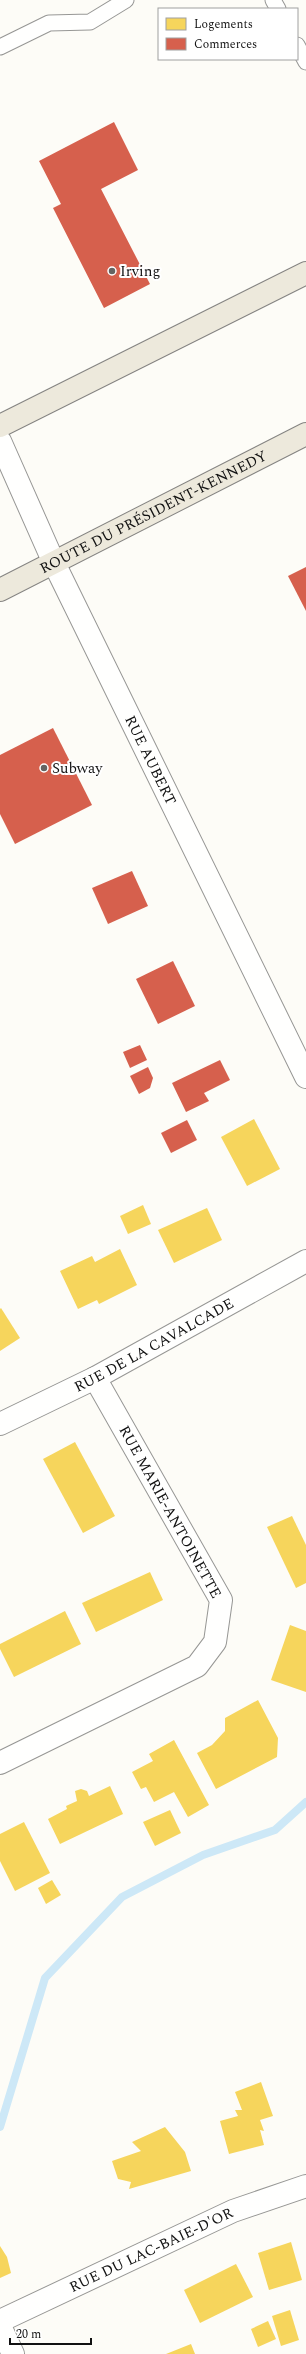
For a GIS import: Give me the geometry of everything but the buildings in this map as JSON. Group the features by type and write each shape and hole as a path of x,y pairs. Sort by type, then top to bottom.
{"main road":[{"path":"0,426 306,273"},
{"name":"ROUTE DU PRÉSIDENT-KENNEDY","path":"0,590 306,434"}],"street":[{"name":"RUE AUBERT","path":"0,441 54,563 306,1077"},
{"name":"RUE DE LA CAVALCADE","path":"0,1424 95,1378 306,1261"},
{"name":"RUE MARIE-ANTOINETTE","path":"0,1763 197,1666 215,1642 221,1600 95,1378"},
{"name":"RUE DU LAC-BAIE-D'OR","path":"0,2321 233,2211 306,2186"},
{"path":"0,2326 13,2354"}],"lane":[{"path":"0,47 49,23 90,22 126,0"},
{"path":"298,47 306,62"}],"waterway":[{"path":"0,2127 45,1978 122,1897 203,1855 275,1830 306,1802"}],"place":[{"name":"Irving","path":"112,271"},
{"name":"Subway","path":"44,768"}]}
